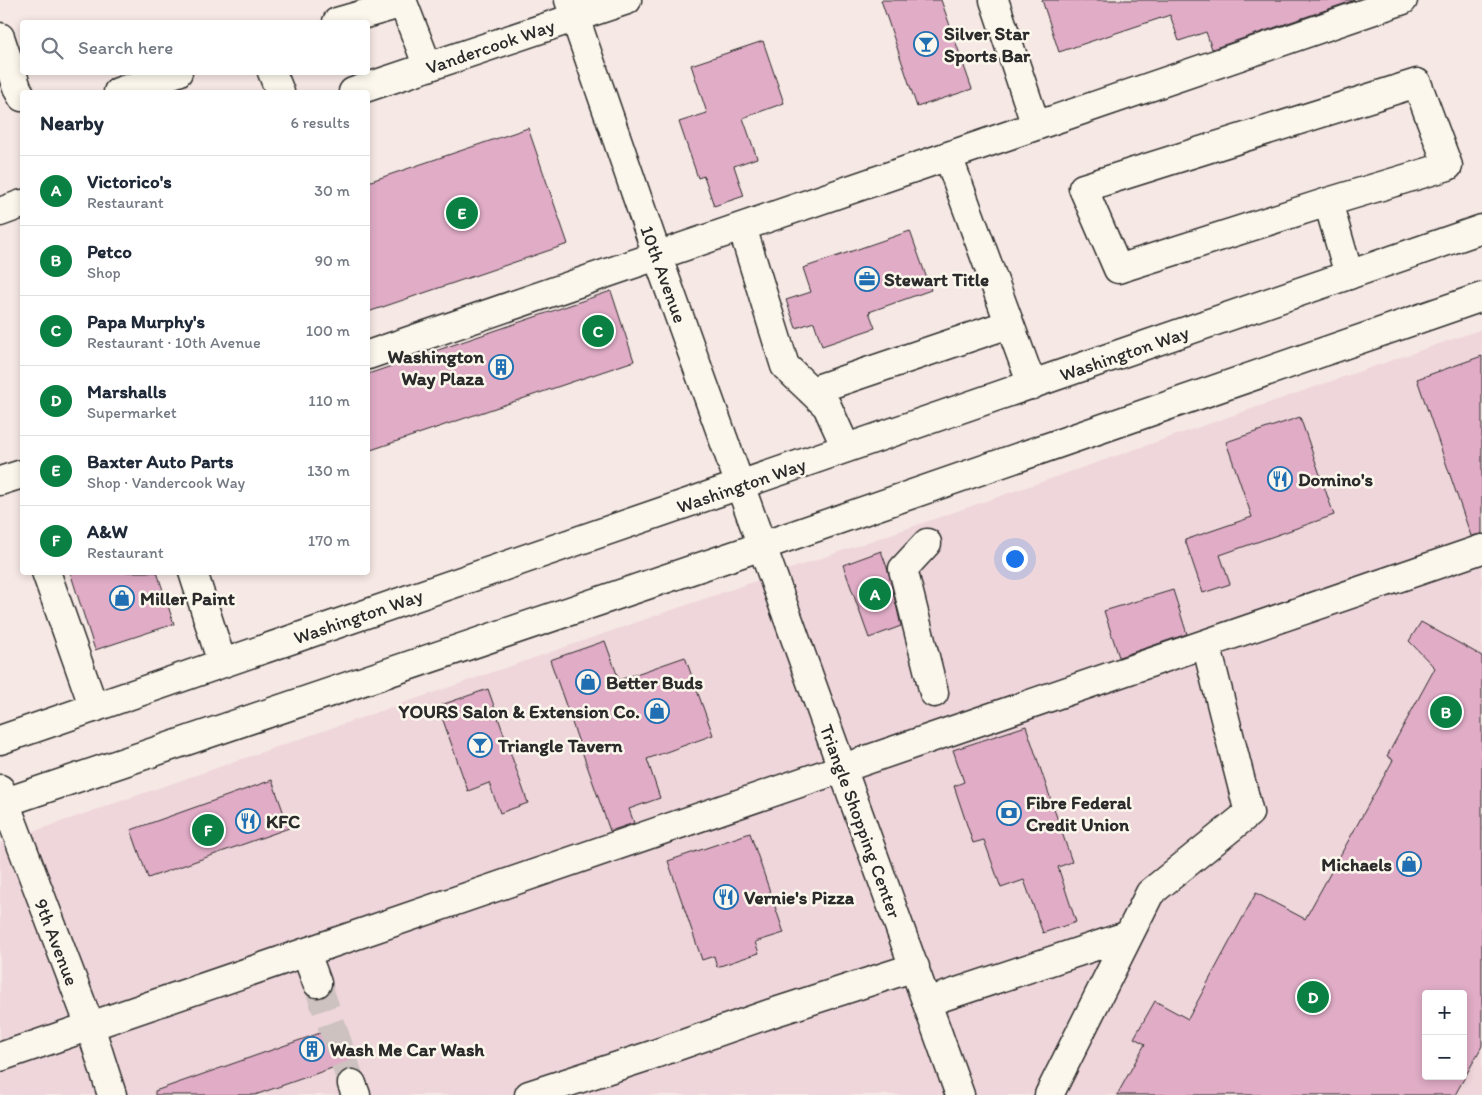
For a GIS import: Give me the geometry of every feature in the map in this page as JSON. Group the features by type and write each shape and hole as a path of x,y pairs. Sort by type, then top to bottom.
{"main road":[{"name":"Vandercook Way","path":"359,90 428,67 572,9 627,0"},
{"path":"994,0 1036,126"},
{"path":"370,354 1403,0"},
{"path":"343,20 403,1 428,67"},
{"name":"10th Avenue","path":"572,9 657,256 762,546"},
{"path":"0,37 20,92"},
{"path":"124,90 169,75"},
{"path":"273,75 279,90"},
{"path":"1417,83 1448,166 1328,202 1118,269 1083,188 1417,83"},
{"path":"948,156 1032,385"},
{"path":"1328,202 1349,275"},
{"path":"0,212 20,205"},
{"path":"742,227 785,366 827,406 846,448"},
{"name":"Washington Way","path":"0,740 1482,229"},
{"path":"2,799 762,546 1482,297"},
{"path":"811,391 1010,324"},
{"path":"0,481 20,475"},
{"path":"927,543 903,569 934,693"},
{"name":"Triangle Shopping Center","path":"762,546 960,1095"},
{"path":"0,1057 842,770 1482,549"},
{"path":"47,575 94,708"},
{"path":"194,575 222,663"},
{"path":"1049,1095 1150,893 1249,813 1206,644"},
{"name":"9th Avenue","path":"2,799 90,1026 112,1095"},
{"path":"927,1002 1129,936"},
{"path":"306,953 317,983"},
{"path":"529,1095 915,967"}],"shaded area":[{"path":"1482,329 1482,1095 0,1095 0,843"}],"building":[{"name":"Silver Star Sports Bar","path":"881,0 941,0 972,89 917,107"},
{"path":"1042,0 1355,0 1212,49 1206,32 1179,41 1170,15 1059,52"},
{"path":"763,41 784,103 743,118 757,158 734,166 744,196 714,206 704,176 698,178 679,122 707,113 691,65"},
{"path":"528,128 568,244 370,311 370,181"},
{"name":"Stewart Title","path":"910,231 931,290 869,312 875,328 822,346 814,322 796,328 786,300 811,292 803,268"},
{"name":"Washington Way Plaza","path":"611,291 634,361 370,450 370,373"},
{"path":"1482,356 1482,534 1471,536 1417,379"},
{"name":"Domino's","path":"1300,417 1334,515 1220,555 1230,584 1203,593 1185,540 1252,517 1226,442"},
{"path":"881,551 888,570 901,626 869,638 843,565"},
{"name":"Miller Paint","path":"71,575 158,575 174,624 95,650"},
{"path":"1173,590 1187,634 1119,657 1104,611"},
{"path":"1421,622 1482,656 1482,1046 1467,1073 1467,990 1422,990 1422,1080 1463,1080 1455,1095 1117,1095 1145,1044 1134,1038 1155,1001 1188,1019 1256,893 1305,919 1393,760 1387,756 1435,668 1409,641"},
{"path":"605,641 619,680 685,657 713,735 647,759 660,798 629,809 634,823 610,831 550,660"},
{"name":"Triangle Tavern","path":"488,689 528,803 500,813 489,783 468,791 438,706"},
{"name":"Fibre Federal Credit Union","path":"1026,726 1072,862 1058,867 1076,922 1043,933 1024,880 1001,888 984,840 973,843 954,786 964,782 953,750"},
{"path":"272,780 289,828 148,878 131,830"},
{"name":"Vernie's Pizza","path":"750,833 784,933 755,942 759,953 717,967 714,956 702,960 668,861"},
{"name":"Wash Me Car Wash","path":"343,1025 355,1060 255,1095 155,1095 155,1091"}],"tunnel":[{"path":"317,983 352,1084"}],"place":[{"name":"Silver Star Sports Bar","path":"926,44"},
{"name":"Baxter Auto Parts","path":"462,213"},
{"name":"Stewart Title","path":"867,279"},
{"name":"Papa Murphy's","path":"598,331"},
{"name":"Washington Way Plaza","path":"501,367"},
{"name":"Domino's","path":"1280,479"},
{"name":"Victorico's","path":"875,594"},
{"name":"Miller Paint","path":"122,598"},
{"name":"Better Buds","path":"588,682"},
{"name":"YOURS Salon & Extension Co.","path":"657,711"},
{"name":"Petco","path":"1446,712"},
{"name":"Triangle Tavern","path":"480,745"},
{"name":"Fibre Federal Credit Union","path":"1009,813"},
{"name":"KFC","path":"248,821"},
{"name":"A&W","path":"208,830"},
{"name":"Michaels","path":"1409,864"},
{"name":"Vernie's Pizza","path":"726,897"},
{"name":"Marshalls","path":"1313,997"},
{"name":"Wash Me Car Wash","path":"312,1049"}]}
